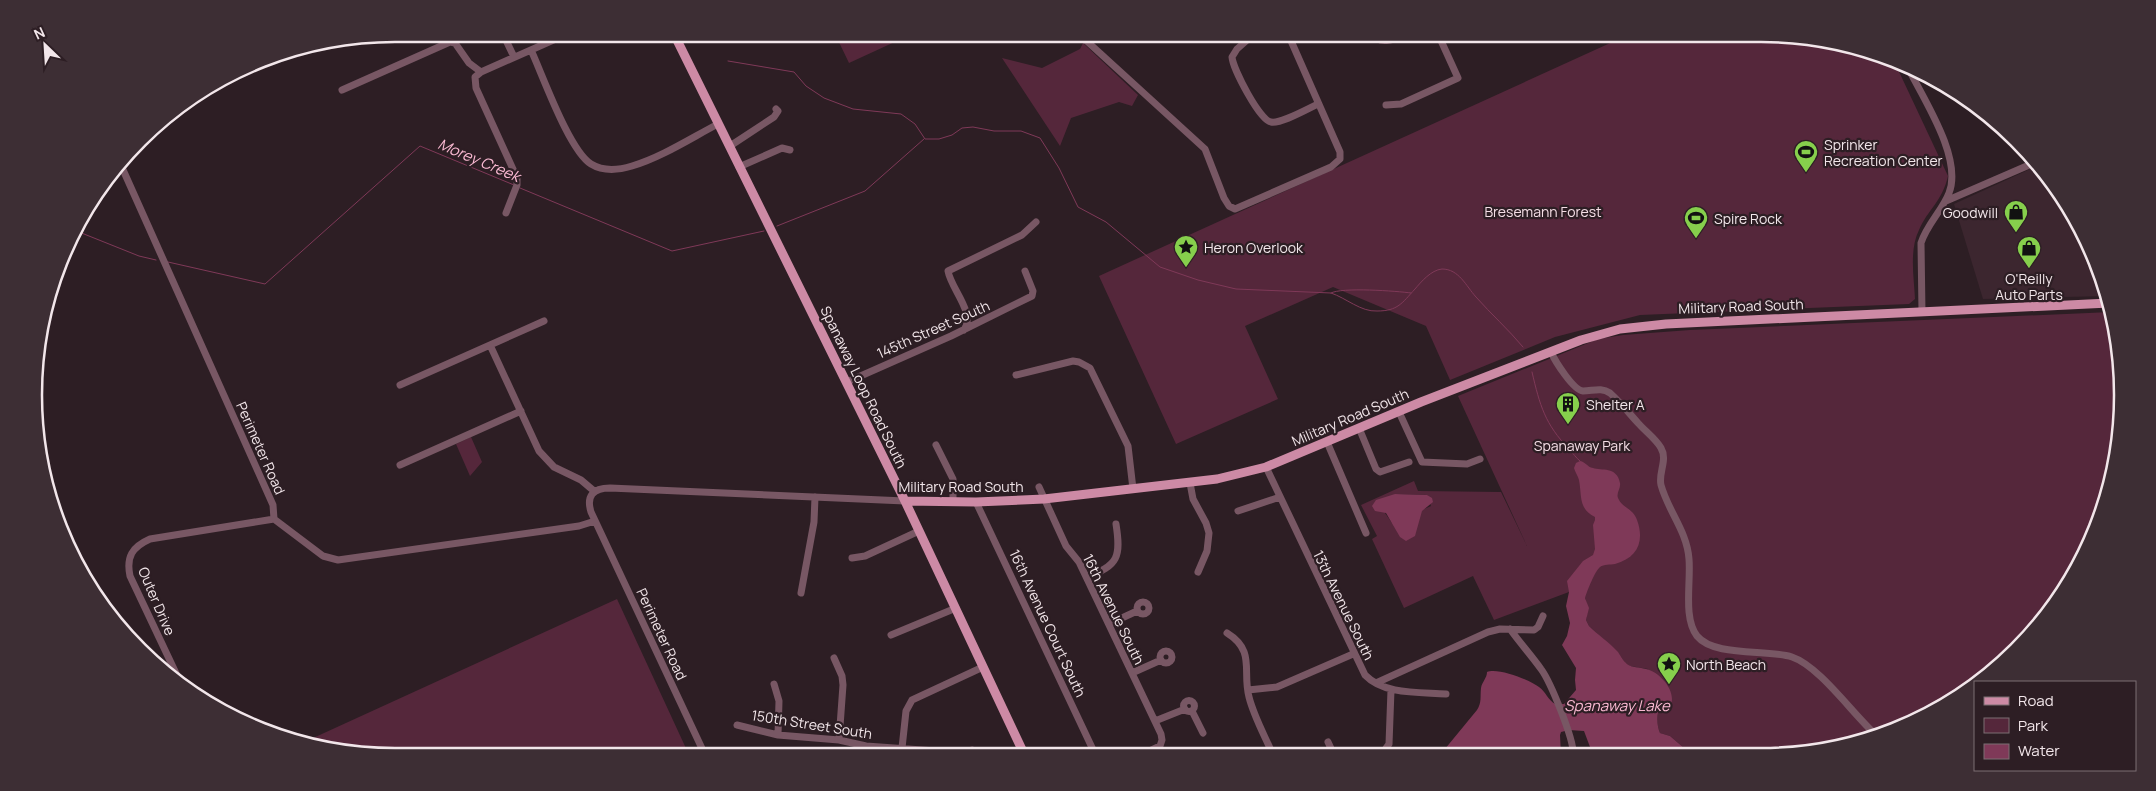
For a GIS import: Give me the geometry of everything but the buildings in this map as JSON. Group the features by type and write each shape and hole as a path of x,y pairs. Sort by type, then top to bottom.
{"main road":[{"name":"Spanaway Loop Road South","path":"678,42 905,501 1021,748"},
{"name":"Military Road South","path":"905,501 976,502 1044,499 1190,483 1234,476 1266,468 1398,412 1590,336 1634,327 2101,303"}],"street":[{"path":"342,90 450,42 455,44 469,63 481,72"},
{"path":"507,42 514,57"},
{"path":"506,213 517,185 517,178 475,83 476,76 481,72 549,42"},
{"path":"1087,42 1205,149 1224,198 1233,208 1238,208 1285,188 1335,165 1340,159 1340,152 1291,42"},
{"path":"1245,42 1232,57 1233,63 1260,115 1267,121 1279,121 1318,104"},
{"path":"1386,105 1401,104 1458,78 1442,42"},
{"path":"531,50 574,145 586,160 601,168 614,169 635,165 718,124"},
{"path":"1912,77 1951,159 1952,180 1946,200 1921,243 1922,312"},
{"path":"730,146 774,117 778,111 776,108"},
{"path":"740,166 782,148 790,150"},
{"path":"1946,200 2028,165"},
{"name":"Perimeter Road","path":"123,171 273,505 274,519"},
{"path":"964,330 967,323 965,309 948,272 1022,236 1036,222"},
{"name":"145th Street South","path":"846,382 964,330 1028,298 1033,292 1025,271"},
{"path":"400,386 544,321"},
{"path":"490,345 539,451 554,467 581,480 594,491"},
{"path":"1550,352 1574,386 1581,391 1607,391 1654,439 1663,451 1664,459 1660,480 1686,542 1690,584 1688,616 1697,636 1703,642 1715,647 1779,654 1802,662 1814,671 1871,731"},
{"path":"1016,375 1073,361 1080,362 1090,368 1128,446 1133,489"},
{"path":"400,465 521,411"},
{"path":"1398,412 1420,459 1424,463 1467,464 1480,459"},
{"path":"1359,428 1376,469 1380,472 1410,462"},
{"path":"1327,442 1366,534"},
{"path":"936,445 953,479 954,501"},
{"name":"13th Avenue South","path":"1266,468 1353,654 1365,675 1391,690 1446,694"},
{"path":"1190,483 1193,498 1204,518 1209,533 1207,551 1198,572"},
{"name":"Military Road South","path":"594,491 600,488 610,488 905,501"},
{"name":"16th Avenue South","path":"1039,488 1066,546 1076,557 1155,721 1162,738 1161,744 1154,748"},
{"name":"Perimeter Road","path":"594,491 588,502 595,521 702,748"},
{"path":"1238,511 1280,497"},
{"path":"801,594 814,522 815,498"},
{"name":"16th Avenue Court South","path":"976,502 1092,748"},
{"path":"274,519 323,556 338,560 580,526 595,521"},
{"name":"Outer Drive","path":"175,671 130,576 128,562 132,551 150,539 274,519"},
{"path":"1086,578 1110,567 1115,561 1119,551 1116,524"},
{"path":"852,558 865,556 919,531"},
{"path":"891,635 956,608"},
{"path":"1108,624 1137,611"},
{"path":"1376,682 1488,632 1500,629 1534,630 1538,627 1543,616"},
{"path":"1510,629 1542,670 1574,748"},
{"path":"1227,633 1237,640 1246,657 1248,690 1251,703 1270,748"},
{"path":"1248,690 1276,688 1353,654"},
{"path":"834,658 842,676 843,685 839,740"},
{"path":"1132,673 1161,660"},
{"path":"902,748 906,710 912,700 984,667"},
{"path":"774,684 779,701 778,735"},
{"path":"1385,748 1388,744 1391,690"},
{"path":"1155,721 1188,710 1203,733"},
{"name":"150th Street South","path":"737,725 778,735 902,748"},
{"path":"1328,742 1331,748"}],"shaded area":[{"path":"2031,169 2054,199 2077,239 2087,260 2099,296 1983,299 1954,204"}],"green space":[{"path":"839,42 895,42 849,63"},
{"name":"Bresemann Forest","path":"1612,42 1784,43 1829,49 1896,69 1898,70 1948,176 1939,199 1923,223 1916,238 1913,255 1915,299 1909,304 1640,315 1555,337 1450,380 1426,326 1333,287 1245,326 1278,399 1176,444 1099,276"},
{"path":"1083,43 1138,95 1132,106 1119,102 1071,118 1060,146 1002,58 1042,68 1080,49"},
{"name":"Spanaway Park","path":"2103,312 2113,372 2113,419 2107,464 2087,531 2054,592 2026,628 1975,676 1957,689 1917,712 1874,730 1829,742 1784,748 1684,748 1670,736 1660,733 1657,720 1659,710 1660,708 1670,707 1648,669 1630,666 1625,663 1619,654 1589,626 1586,620 1588,608 1585,598 1569,592 1494,620 1473,576 1404,608 1372,539 1377,536 1361,505 1414,481 1418,491 1501,492 1527,546 1458,396 1598,339 1623,335 1690,330","holes":["1395,494 1427,495 1431,506 1392,523 1385,513"]},
{"path":"471,437 482,462 470,476 456,444"},
{"path":"617,599 686,748 372,748 313,738"}],"water":[{"name":"Spanaway Lake","path":"1584,462 1596,469 1608,470 1616,474 1620,483 1618,498 1635,516 1640,535 1637,548 1629,558 1598,569 1585,598 1589,608 1586,620 1589,626 1615,648 1627,664 1644,668 1662,678 1670,689 1672,701 1670,707 1660,708 1659,710 1657,720 1659,730 1660,733 1670,736 1684,748 1590,748 1584,731 1569,730 1561,732 1561,748 1446,748 1479,707 1482,686 1487,672 1498,671 1535,684 1555,704 1564,704 1576,690 1576,668 1562,645 1567,636 1570,623 1566,606 1569,592 1567,581 1583,561 1593,555 1595,549 1593,525 1595,517 1583,506 1579,480 1574,468 1576,463"},
{"path":"1395,494 1427,495 1432,498 1433,502 1422,511 1415,536 1406,541 1400,537 1386,513 1375,511 1372,506 1376,500"}],"waterway":[{"path":"728,61 794,72 806,86 824,98 853,109 901,114 915,124 925,139 939,139 952,135 962,128 973,127 994,131 1021,131 1040,138 1059,168 1078,207 1106,222 1160,267 1198,280 1236,289 1331,293 1371,311 1384,311 1395,308 1430,274 1442,269 1448,270 1462,279 1476,297 1523,347"},
{"name":"Morey Creek","path":"777,226 865,191 924,139"},
{"name":"Morey Creek","path":"168,262 265,284 420,146 514,185"},
{"name":"Morey Creek","path":"520,188 672,251 764,231"},
{"name":"Morey Creek","path":"82,233 139,256 156,260"},
{"path":"1331,293 1346,290 1411,293"},
{"path":"1532,372 1541,405 1549,423 1580,461"}],"place":[{"name":"Sprinker Recreation Center","path":"1806,173"},
{"name":"Goodwill","path":"2016,233"},
{"name":"Spire Rock","path":"1696,239"},
{"name":"Heron Overlook","path":"1186,268"},
{"name":"O'Reilly Auto Parts","path":"2029,269"},
{"name":"Shelter A","path":"1568,425"},
{"name":"North Beach","path":"1669,685"}]}
